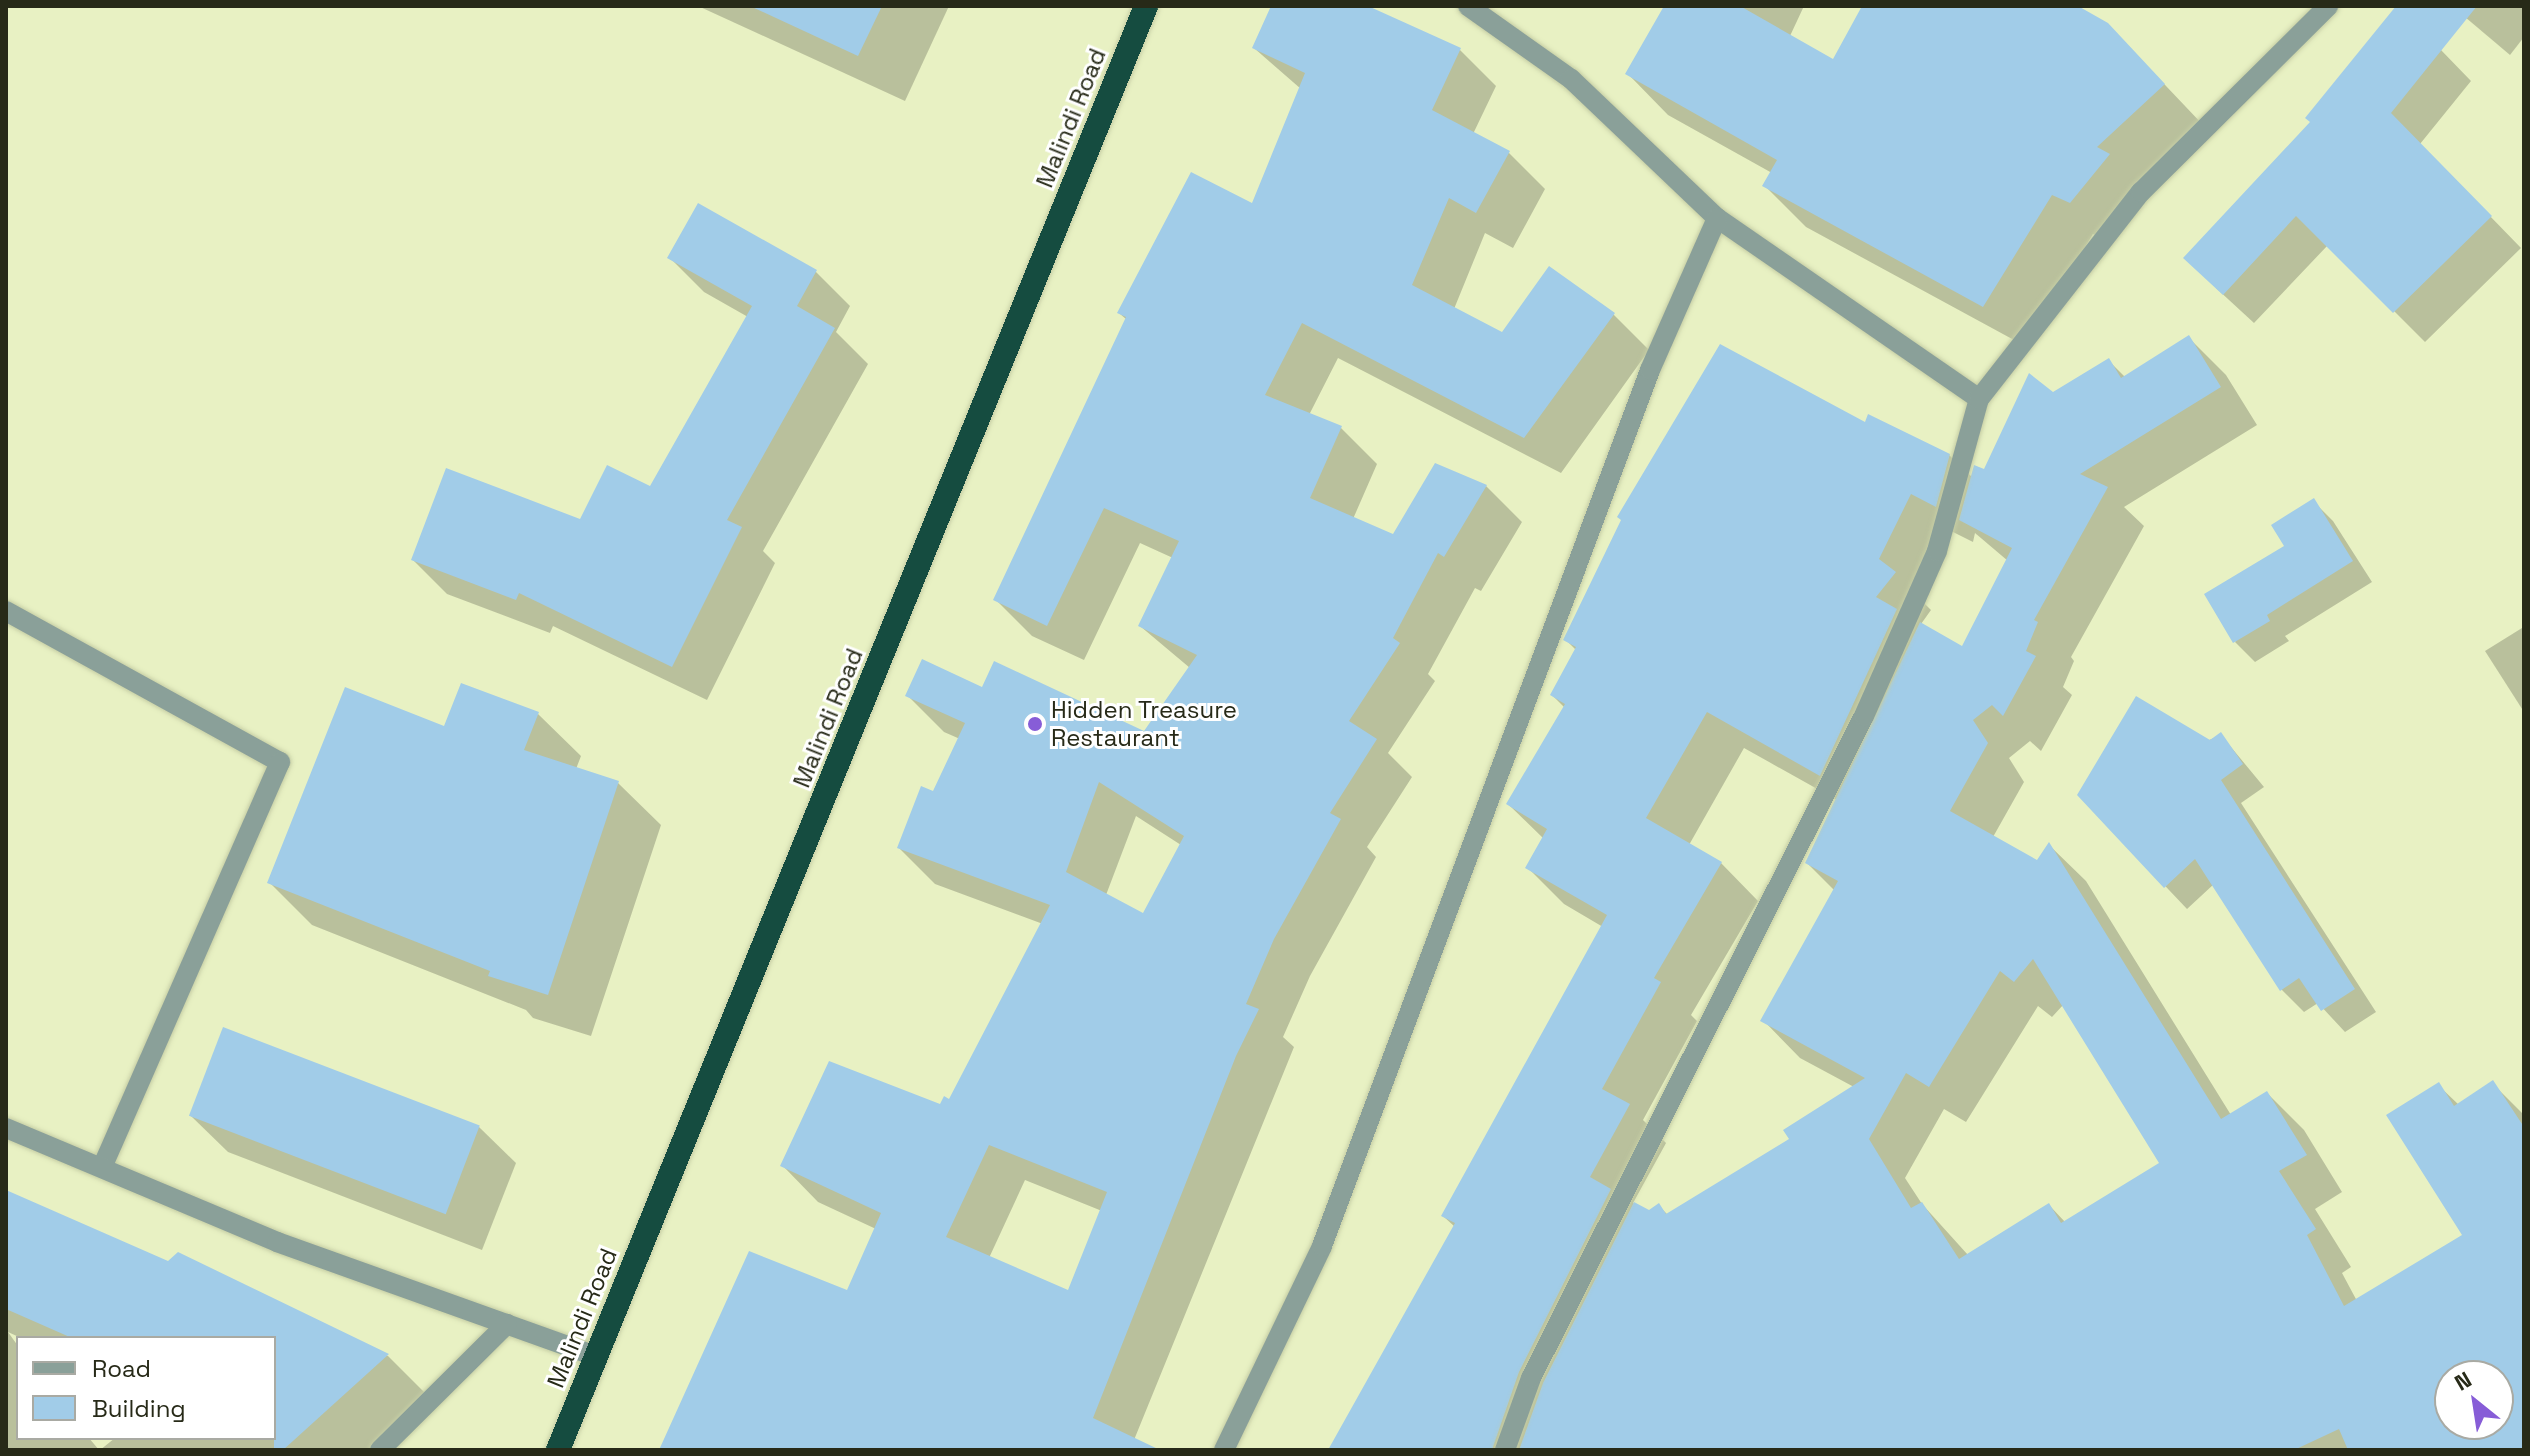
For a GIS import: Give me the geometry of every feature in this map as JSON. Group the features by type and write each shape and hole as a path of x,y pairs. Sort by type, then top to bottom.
{"highway":[{"name":"Malindi Road","path":"558,1450 1146,6"}],"street":[{"path":"1468,6 1571,79 1717,218 1979,399"},
{"path":"1505,1450 1531,1378 1864,716 1937,551 1979,399 2141,192 2328,6"},
{"path":"1224,1450 1322,1246 1650,370 1717,218"},
{"path":"6,611 280,762 103,1166"},
{"path":"6,1128 103,1166 277,1242 596,1356"},
{"path":"380,1450 507,1324"}],"building":[{"path":"750,6 882,6 858,56"},
{"path":"1271,6 1368,6 1461,48 1432,110 1510,151 1476,213 1449,198 1412,285 1502,332 1549,266 1615,313 1524,438 1302,323 1265,395 1342,426 1310,498 1393,534 1435,463 1487,485 1444,557 1438,553 1393,638 1400,643 1349,721 1377,739 1330,813 1341,819 1274,939 1246,1004 1259,1009 1236,1056 1093,1418 1160,1450 659,1450 749,1251 847,1290 881,1213 780,1166 829,1061 940,1104 944,1096 949,1099 1050,905 897,848 921,786 933,791 965,723 905,696 922,659 982,687 994,661 1144,731 1197,655 1138,626 1179,541 1104,508 1047,626 993,600 1126,317 1117,313 1191,172 1252,203 1305,73 1252,48","holes":["1099,782 1184,836 1143,913 1066,872","989,1145 1107,1192 1068,1290 946,1237"]},
{"path":"1664,6 1740,6 1833,59 1862,6 2078,6 2108,23 2165,84 2097,147 2110,154 2070,203 2052,195 1983,307 1762,186 1777,160 1625,74"},
{"path":"2396,6 2477,6 2391,113 2492,216 2393,313 2296,216 2223,295 2183,258 2310,122 2305,118"},
{"path":"698,203 817,270 797,306 835,328 727,520 742,527 672,667 519,593 516,600 411,560 446,468 580,519 607,465 650,486 752,306 667,258"},
{"path":"2189,335 2221,387 2080,474 2108,487 2034,620 2038,622 2026,651 2036,656 2003,716 1992,705 1973,720 1988,743 1950,811 2037,860 2049,842 2221,1119 2267,1091 2307,1155 2279,1171 2316,1229 2307,1235 2344,1306 2462,1235 2386,1115 2439,1082 2454,1106 2493,1080 2524,1127 2524,1450 2348,1450 2339,1429 2294,1450 1519,1450 1543,1383 1634,1202 1649,1210 1659,1203 1666,1214 1789,1139 1783,1130 1865,1078 1760,1021 1838,881 1805,863 1920,622 1962,646 2012,548 1959,520 1974,465 1984,469 2029,373 2053,392 2109,358 2121,378","holes":["2033,959 2159,1163 2061,1223 2049,1203 1959,1259 1922,1202 1911,1208 1869,1139 1906,1073 1929,1087 2000,971 2014,982"]},
{"path":"1720,344 1865,422 1868,414 1950,454 1936,507 1911,494 1879,559 1896,572 1876,597 1897,609 1820,776 1707,712 1646,818 1722,862 1654,978 1661,982 1602,1089 1630,1104 1590,1177 1611,1189 1519,1372 1492,1450 1328,1450 1455,1223 1441,1216 1607,915 1525,868 1547,829 1506,804 1565,704 1550,695 1576,647 1563,640 1621,520 1617,517"},
{"path":"2314,498 2353,561 2267,615 2270,621 2233,643 2204,594 2284,546 2271,525"},
{"path":"461,683 539,712 524,750 619,781 548,995 488,976 490,971 267,883 345,687 444,726"},
{"path":"2136,696 2210,740 2221,732 2243,764 2221,780 2355,989 2321,1011 2299,978 2280,991 2195,859 2164,888 2077,795"},
{"path":"223,1027 480,1126 446,1214 189,1116"},
{"path":"6,1190 168,1261 178,1252 389,1354 283,1450 274,1450 276,1336 67,1336 6,1309"}],"place":[{"name":"Hidden Treasure Restaurant","path":"1035,724"}]}
